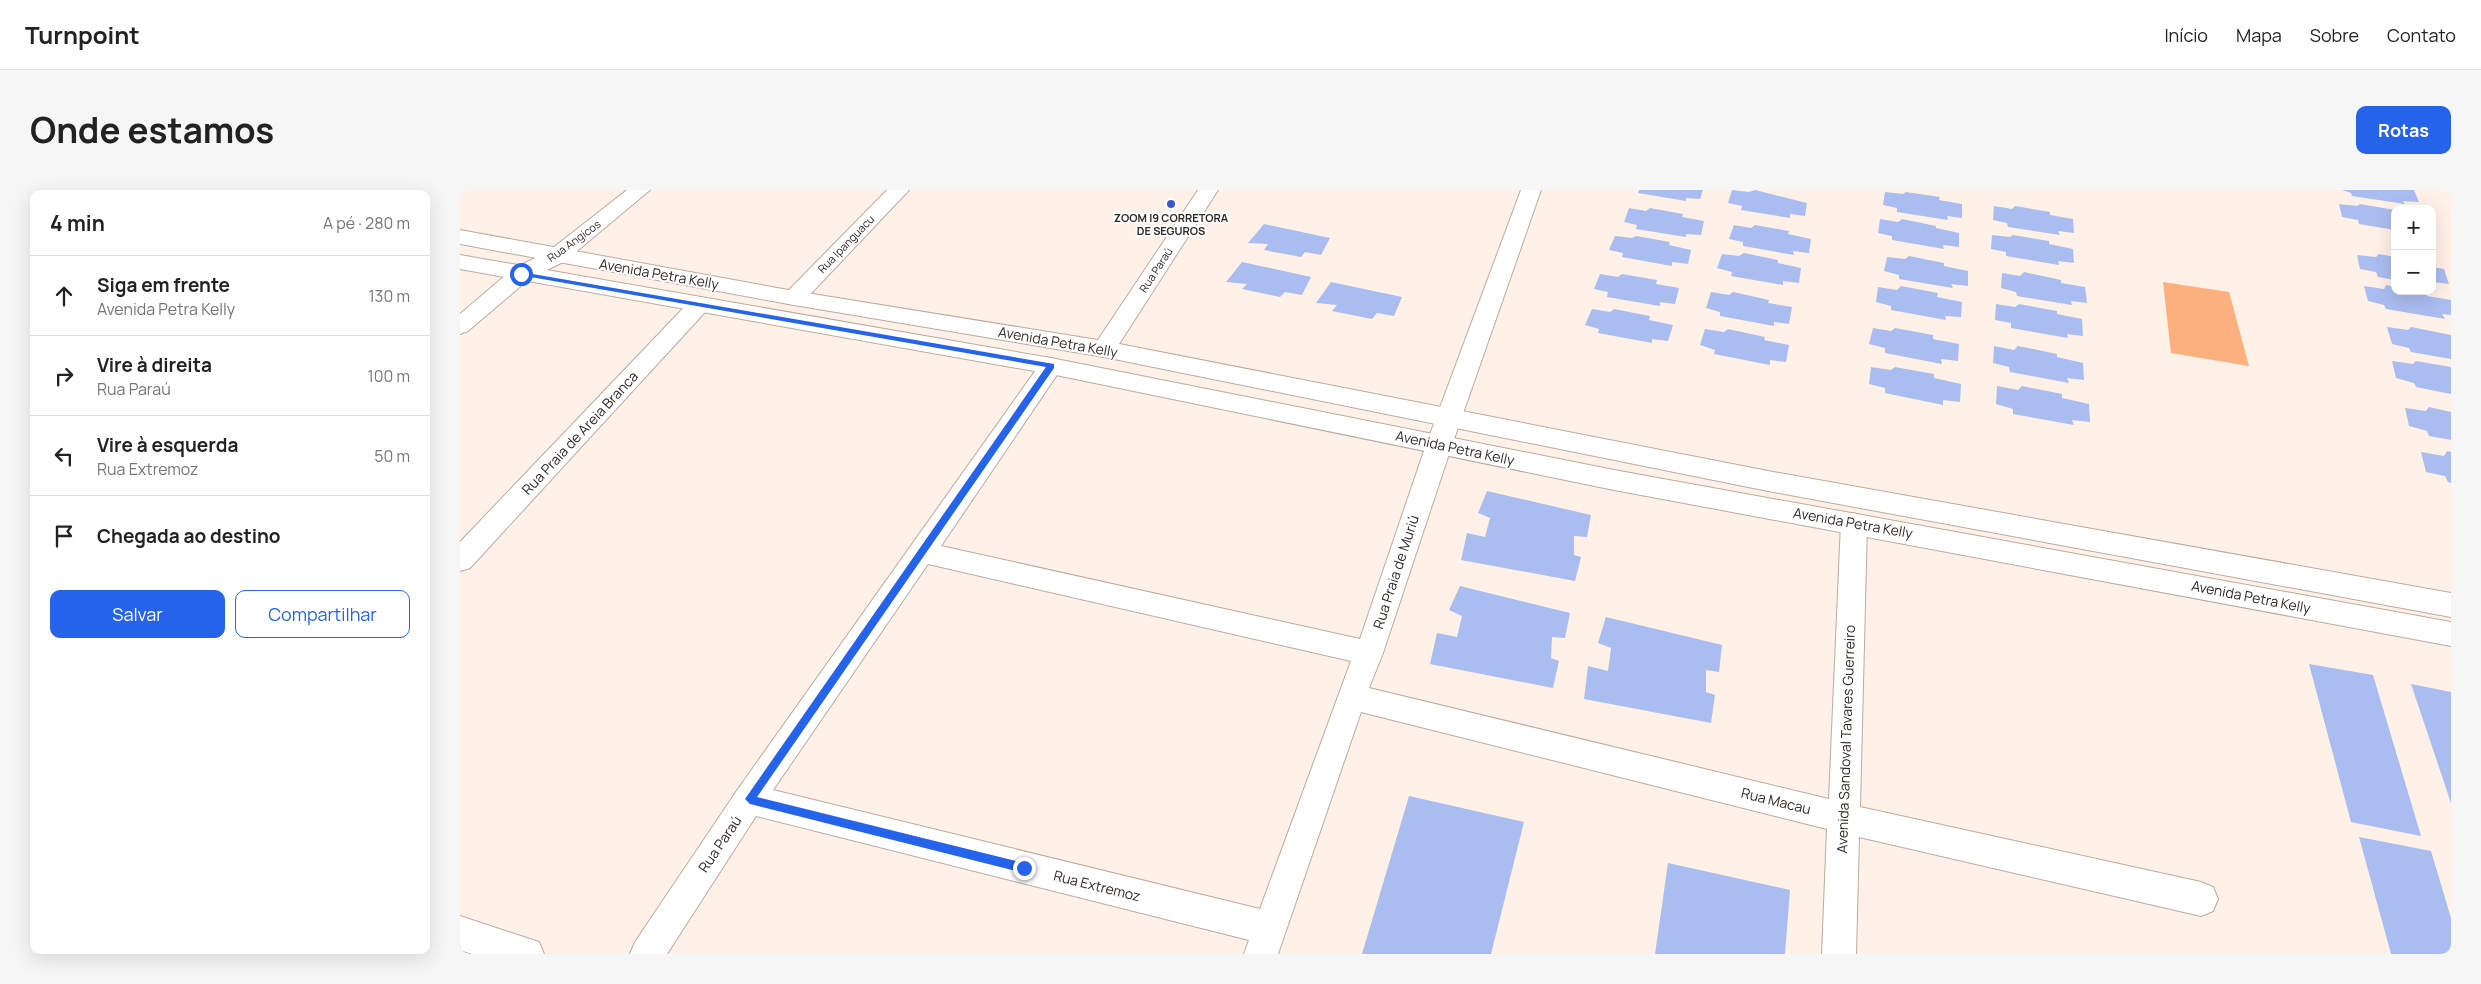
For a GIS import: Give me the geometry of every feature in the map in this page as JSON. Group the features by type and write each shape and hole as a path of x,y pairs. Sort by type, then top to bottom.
{"street":[{"name":"Rua Angicos","path":"460,326 521,274 557,256 640,190"},
{"name":"Rua Ipanguacu","path":"794,298 899,190"},
{"name":"Rua Paraú","path":"1104,349 1208,190"},
{"name":"Rua Praia de Muriú","path":"1265,941 1369,653 1438,445 1531,190"},
{"name":"Avenida Petra Kelly","path":"460,237 794,298 1104,349 1768,481 2451,605"},
{"name":"Avenida Petra Kelly","path":"460,262 1051,366 1263,407 1438,445 2451,634"},
{"name":"Rua Praia de Areia Branca","path":"460,560 699,305"},
{"name":"Rua Paraú","path":"647,954 750,799 1051,366"},
{"name":"Avenida Sandoval Tavares Guerreiro","path":"1839,954 1854,523"},
{"path":"921,552 1369,653"},
{"path":"2155,552 2160,580"},
{"name":"Rua Macau","path":"1352,696 1843,818 2201,899"},
{"name":"Rua Extremoz","path":"750,799 1265,941"},
{"path":"460,933 527,954"}],"shaded area":[{"path":"2163,282 2229,292 2249,366 2171,353"}],"building":[{"path":"1639,190 1703,190 1700,199 1686,198 1686,201 1638,193"},
{"path":"1732,190 1749,192 1755,190 1807,203 1805,216 1790,214 1790,218 1741,210 1742,206 1728,203"},
{"path":"2342,190 2414,190 2419,202 2403,201 2405,204 2352,196 2351,193"},
{"path":"1885,192 1903,194 1906,192 1940,197 1939,200 1962,204 1962,218 1947,216 1948,220 1897,212 1897,208 1883,205"},
{"path":"2339,204 2357,206 2360,204 2391,209 2391,229 2359,224 2358,220 2342,217"},
{"path":"1994,206 2012,209 2015,206 2050,212 2050,215 2073,219 2074,233 2058,231 2060,235 2008,227 2007,223 1993,220"},
{"path":"1629,208 1646,211 1650,208 1683,214 1682,217 1704,221 1701,235 1686,234 1686,237 1636,229 1637,225 1624,222"},
{"path":"1880,219 1898,222 1902,219 1959,233 1959,247 1943,245 1944,249 1892,240 1892,236 1878,233"},
{"path":"1264,224 1330,238 1321,255 1305,252 1301,257 1264,250 1268,244 1248,243"},
{"path":"1734,225 1751,228 1755,225 1789,231 1788,234 1811,239 1809,253 1793,251 1794,255 1743,246 1743,242 1729,239"},
{"path":"1992,235 2010,237 2013,235 2049,241 2049,244 2073,249 2074,263 2058,261 2059,265 2006,256 2006,252 1991,249"},
{"path":"1615,236 1632,238 1636,236 1670,242 1669,245 1691,250 1688,264 1672,262 1672,266 1622,257 1623,253 1609,250"},
{"path":"1744,253 1778,260 1778,263 1801,268 1799,283 1783,281 1783,285 1731,276 1732,272 1717,268 1722,254 1739,256"},
{"path":"2379,254 2391,256 2391,279 2378,277 2376,272 2360,269 2357,255 2376,257"},
{"path":"1909,256 1944,263 1944,266 1968,271 1968,286 1951,284 1953,288 1899,279 1899,275 1884,271 1887,257 1905,259"},
{"path":"1242,262 1311,277 1302,295 1285,292 1280,297 1242,289 1247,284 1226,282"},
{"path":"2436,268 2444,269 2449,284 2436,282"},
{"path":"2024,272 2061,280 2061,283 2085,287 2087,303 2071,301 2072,305 2017,296 2016,292 2001,288 2002,273 2020,276"},
{"path":"1600,274 1618,277 1622,274 1657,280 1656,284 1679,288 1675,304 1660,302 1660,306 1607,297 1608,292 1594,289"},
{"path":"1331,282 1402,297 1394,316 1377,313 1372,319 1332,311 1337,305 1316,303"},
{"path":"2386,285 2391,286 2391,295 2427,295 2451,300 2451,315 2442,314 2445,319 2386,309 2384,305 2368,301 2364,286 2384,289"},
{"path":"1901,286 1938,293 1937,297 1962,302 1961,317 1945,316 1946,320 1891,310 1891,306 1876,302 1878,287 1897,290"},
{"path":"1711,292 1729,295 1733,292 1769,300 1768,303 1792,307 1789,324 1774,322 1774,326 1720,316 1720,312 1706,308"},
{"path":"1996,304 2015,307 2019,304 2057,311 2057,314 2082,319 2083,336 2067,334 2068,338 2011,328 2011,323 1995,320"},
{"path":"1592,309 1610,312 1614,309 1650,316 1649,320 1673,325 1668,341 1652,339 1652,343 1598,333 1599,329 1585,325"},
{"path":"2387,327 2408,330 2411,327 2451,335 2451,359 2411,352 2409,348 2392,344"},
{"path":"1873,328 1891,331 1895,328 1933,335 1933,339 1959,344 1958,361 1941,359 1942,364 1885,353 1885,348 1869,344"},
{"path":"1705,329 1724,332 1728,329 1765,337 1764,340 1789,345 1786,362 1770,360 1770,365 1714,354 1715,350 1700,345"},
{"path":"1994,346 2014,350 2018,346 2057,354 2057,357 2083,363 2084,380 2067,378 2069,383 2010,372 2009,367 1993,363"},
{"path":"2392,361 2413,364 2416,361 2451,367 2451,394 2416,387 2414,383 2396,378"},
{"path":"1871,367 1891,370 1895,367 1934,374 1934,378 1961,384 1960,402 1943,400 1943,405 1885,393 1885,388 1869,384"},
{"path":"1997,386 2018,390 2022,386 2062,394 2062,398 2089,404 2090,422 2072,420 2074,425 2013,414 2013,409 1996,404"},
{"path":"2429,407 2451,412 2451,440 2429,436 2427,431 2409,426 2405,408 2426,411"},
{"path":"2447,451 2451,452 2451,483 2448,482 2445,476 2426,472 2421,452 2444,456"},
{"path":"1487,491 1591,515 1587,537 1574,536 1574,555 1581,557 1575,581 1461,560 1467,533 1485,537 1490,518 1478,513"},
{"path":"1460,586 1570,613 1565,638 1552,637 1551,658 1559,661 1553,688 1430,664 1437,633 1457,637 1462,616 1449,610"},
{"path":"1606,617 1722,645 1719,672 1706,670 1706,692 1715,695 1711,723 1584,699 1588,666 1608,671 1611,648 1598,643"},
{"path":"2309,664 2373,675 2421,836 2351,822"},
{"path":"2411,684 2451,692 2451,803"},
{"path":"1409,796 1524,822 1491,954 1362,954"},
{"path":"2359,837 2431,851 2451,918 2451,954 2391,954"},
{"path":"1668,863 1790,890 1785,954 1655,954"}],"place":[{"name":"ZOOM I9 CORRETORA DE SEGUROS","path":"1171,204"}],"route":[{"path":"521,274 1051,366 750,799 1024,868"}]}
